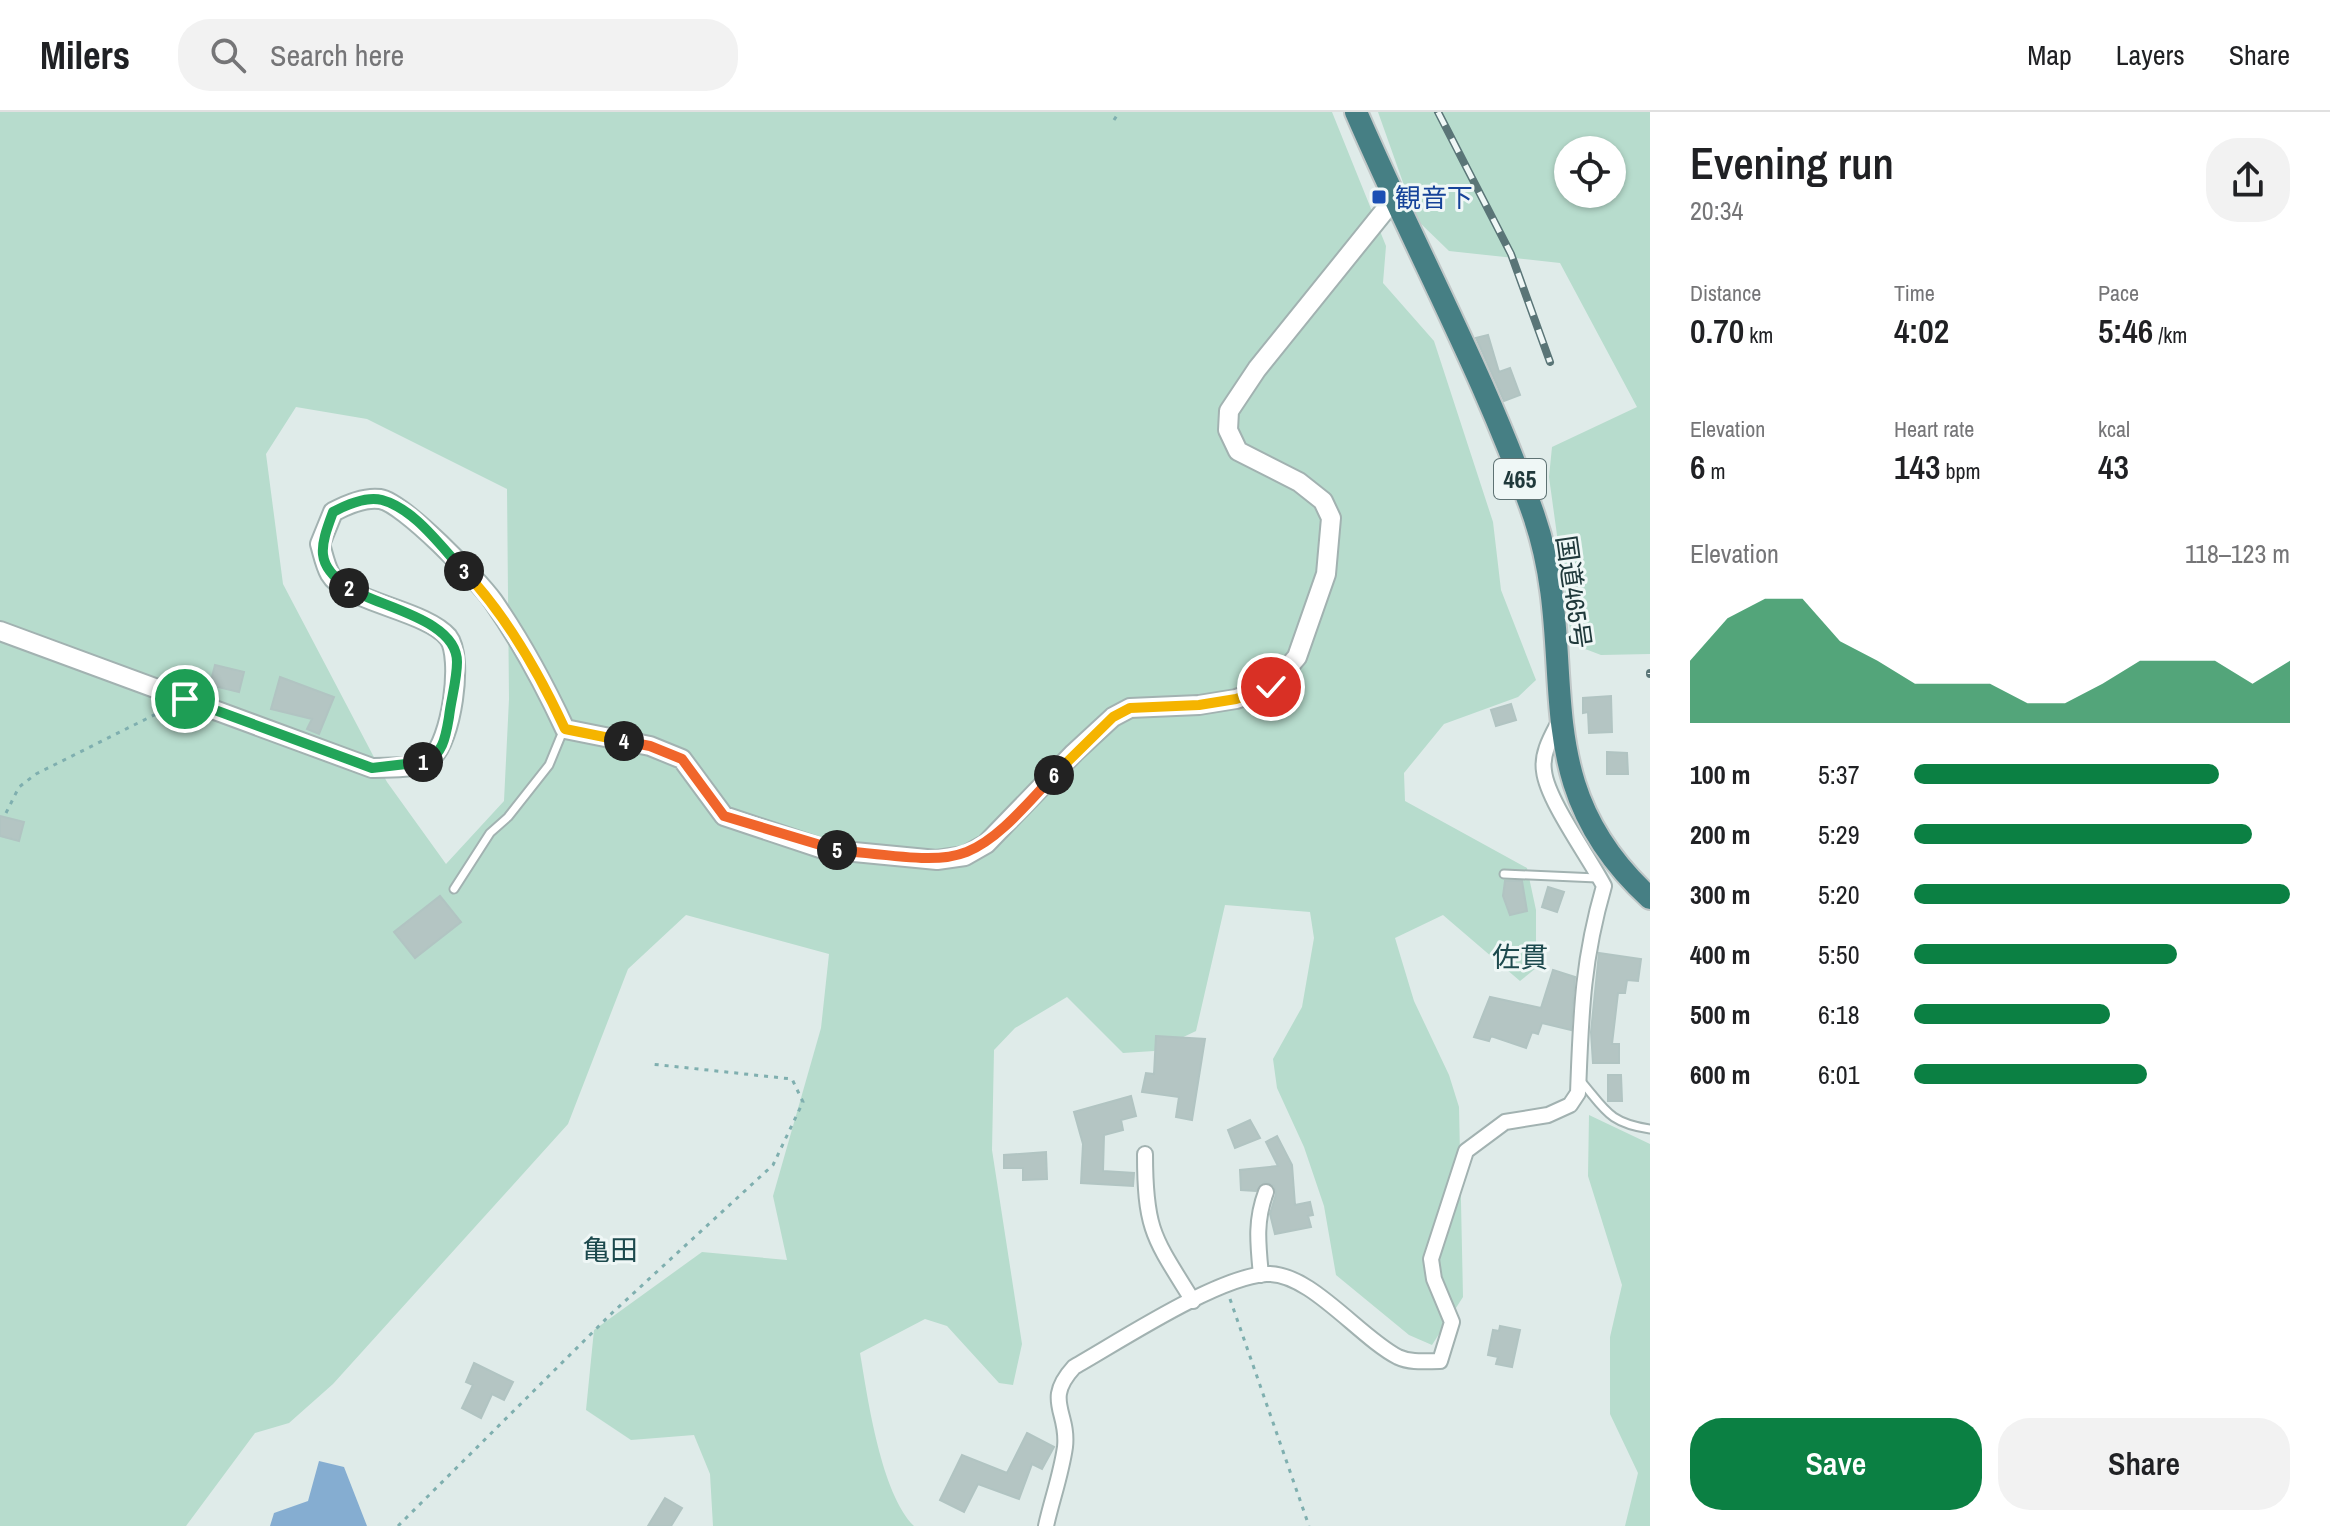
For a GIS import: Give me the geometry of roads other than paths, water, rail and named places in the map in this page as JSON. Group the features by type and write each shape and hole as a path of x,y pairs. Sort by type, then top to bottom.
{"highway":[{"name":"国道465号","path":"1356,112 1507,445 1535,520 1549,588 1561,718 1572,784 1607,871 1650,898"}],"street":[{"path":"0,631 372,768 402,767 430,760 445,743 457,659 449,638 430,624 354,592 331,576 320,544 333,512 351,503 381,499 412,517 491,599 565,729 650,746 682,759 724,816 823,849 937,860 965,856 1004,829 1074,753 1113,717 1130,708 1199,705 1236,699 1271,687 1297,657 1326,574 1331,518 1323,501 1299,482 1238,451 1228,430 1229,411 1257,369 1394,199"},
{"path":"1046,1526 1062,1472 1066,1441 1057,1401 1059,1383 1074,1367 1225,1284 1261,1275 1289,1276 1359,1331 1400,1358 1440,1361 1452,1322 1434,1279 1431,1259 1466,1151 1505,1122 1548,1115 1570,1105 1578,1093 1581,988 1589,936 1607,871"},
{"path":"1145,1154 1145,1202 1149,1227 1193,1301"},
{"path":"1261,1275 1258,1213 1266,1192"}],"lane":[{"path":"454,889 490,833 508,817 549,765 565,729"},
{"path":"1504,874 1607,871"},
{"path":"1579,1078 1604,1113 1621,1122 1650,1129"}],"water":[{"path":"319,1461 344,1467 367,1526 270,1526 274,1513 308,1501"}],"railway":[{"path":"1438,112 1511,254 1550,362"}],"place":[{"name":"観音下","path":"1379,197"}],"district":[{"name":"佐貫","path":"1520,957"},
{"name":"亀田","path":"610,1250"}]}
